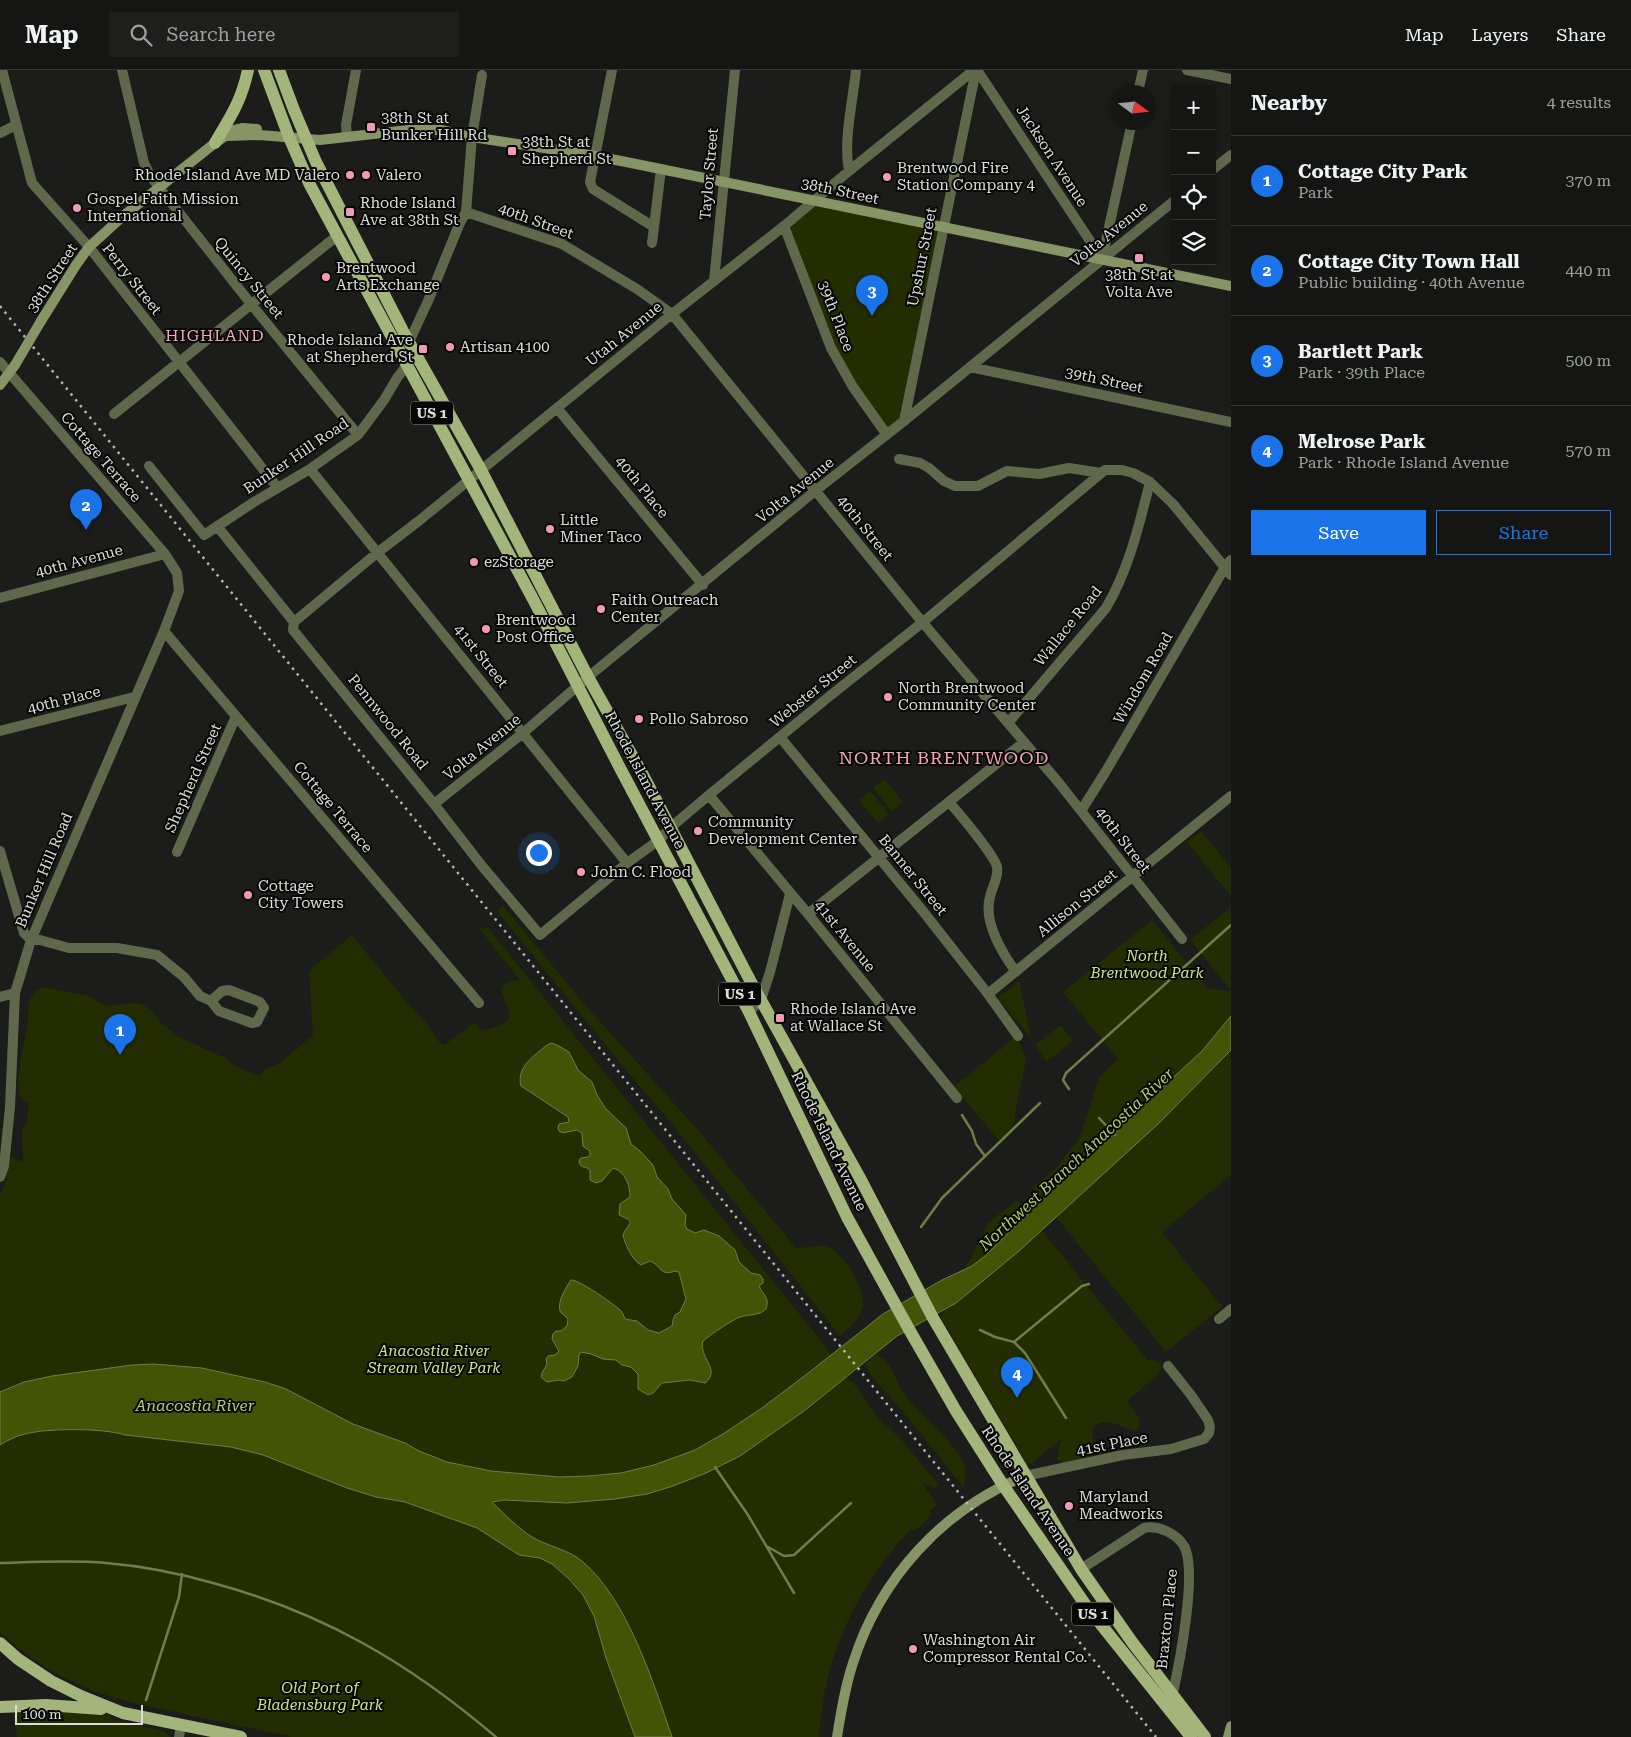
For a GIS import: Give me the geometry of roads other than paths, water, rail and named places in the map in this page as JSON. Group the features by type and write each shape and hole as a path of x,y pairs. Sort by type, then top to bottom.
{"main road":[{"path":"214,143 243,93 248,70"},
{"name":"Rhode Island Avenue","path":"264,70 289,137 310,185 408,365 659,840 749,1012 847,1216 910,1330 956,1411 1003,1485 1087,1607 1192,1737"},
{"name":"Rhode Island Avenue","path":"279,70 316,162 409,342 481,470 588,677 642,773 761,1000 861,1180 933,1318 1025,1476 1082,1569 1172,1697 1205,1737"},
{"name":"38th Street","path":"0,385 12,370 89,247 122,217 214,143 234,130 242,128 274,130 289,137 307,140 409,130 442,130 472,137 596,156 1231,286"},
{"path":"837,1737 842,1706 853,1662 869,1622 888,1590 917,1551 945,1523 967,1506 1003,1485 1025,1476"},
{"path":"0,1643 18,1659 51,1681 81,1696 124,1713 180,1731 241,1737"},
{"path":"1,1708 63,1706 124,1713"},
{"path":"1228,1737 1231,1726"}],"street":[{"name":"Perry Street","path":"2,70 32,183 89,247 277,488"},
{"name":"Quincy Street","path":"122,70 144,162 151,177 358,435"},
{"path":"347,136 346,125 356,70"},
{"path":"612,70 590,182 593,189 654,227"},
{"name":"Taylor Street","path":"714,282 735,70"},
{"path":"849,171 847,160 848,136 856,70"},
{"name":"Utah Avenue","path":"294,622 376,553 420,520 672,314 976,70"},
{"name":"Upshur Street","path":"904,421 976,70"},
{"name":"Jackson Avenue","path":"976,70 1102,259"},
{"path":"1140,85 1143,70"},
{"path":"1187,70 1231,79"},
{"path":"409,342 466,212 472,137 482,75"},
{"path":"0,133 16,125"},
{"path":"1102,259 1130,130"},
{"path":"1216,167 1231,155"},
{"path":"652,243 661,169"},
{"name":"Volta Avenue","path":"434,804 1171,203"},
{"name":"40th Street","path":"466,212 562,244 637,288 672,314 815,492 1081,810 1182,939"},
{"name":"39th Place","path":"784,226 831,348 852,387 887,435"},
{"path":"114,414 337,236"},
{"name":"Cottage Terrace","path":"0,362 12,370 165,554 177,573 179,591"},
{"name":"Bunker Hill Road","path":"149,466 204,535 310,468 358,435 408,365"},
{"name":"39th Street","path":"970,367 1231,422"},
{"name":"40th Place","path":"557,408 703,585"},
{"path":"900,459 920,463 944,481 955,486 978,486 1008,471 1039,474 1069,468 1103,471 1122,470 1133,473 1150,482 1173,504 1229,567"},
{"name":"41st Street","path":"310,468 376,553 627,863"},
{"name":"Webster Street","path":"540,936 627,863 659,840 670,828 709,795 923,622 1103,471"},
{"name":"Wallace Road","path":"1008,723 1106,608 1130,556 1150,482"},
{"name":"Pennwood Road","path":"217,526 294,622 293,630 540,936"},
{"name":"40th Avenue","path":"0,598 165,554"},
{"name":"Windom Road","path":"1081,810 1229,567"},
{"name":"Bunker Hill Road","path":"0,1177 10,1107 16,993 31,940 164,631 179,591"},
{"name":"Cottage Terrace","path":"164,631 479,1003"},
{"name":"40th Place","path":"0,731 134,697"},
{"name":"Shepherd Street","path":"177,852 236,716"},
{"name":"Banner Street","path":"780,737 880,857 988,994 1018,1036"},
{"path":"808,914 1024,742"},
{"name":"41st Avenue","path":"709,795 957,1098"},
{"name":"Allison Street","path":"988,994 1231,796"},
{"path":"949,802 996,860 998,874 989,898 988,915 999,946 1016,972"},
{"path":"0,851 2,864 24,933 31,940 40,940 69,948 117,948 157,955 184,977 200,996 212,1001 219,1011 252,1023 257,1022 264,1008 260,1002 229,990 222,991 212,1001"},
{"path":"749,1012 761,1000 790,894"},
{"path":"0,997 16,993"},
{"path":"1219,1319 1231,1310"},
{"name":"41st Place","path":"1025,1476 1122,1455 1171,1449 1204,1439 1209,1433 1208,1420 1192,1395 1168,1366"},
{"name":"Braxton Place","path":"1082,1569 1144,1528 1152,1527 1170,1533 1183,1545 1188,1565 1189,1583 1180,1659 1172,1697"}],"water":[{"name":"Anacostia River","path":"1231,1016 1231,1050 1158,1124 1019,1251 956,1303 897,1336 804,1411 740,1456 706,1473 647,1494 567,1503 504,1500 492,1502 527,1534 577,1558 599,1578 626,1620 648,1668 672,1737 635,1737 606,1658 594,1616 583,1595 569,1579 552,1564 540,1558 519,1555 477,1528 405,1502 376,1497 347,1488 263,1455 231,1447 104,1431 75,1430 25,1434 12,1438 0,1445 0,1392 24,1382 52,1376 132,1365 154,1364 202,1368 265,1382 286,1389 353,1424 405,1443 419,1451 447,1462 491,1471 559,1477 589,1476 621,1473 654,1465 695,1450 723,1434 762,1408 883,1314 942,1280 972,1266 985,1256 1050,1192 1202,1051"},
{"path":"551,1043 569,1052 578,1070 592,1082 597,1095 606,1109 626,1128 631,1144 653,1165 657,1177 686,1215 685,1225 687,1229 695,1233 704,1230 719,1236 735,1250 739,1262 751,1273 760,1275 763,1279 763,1283 759,1286 767,1299 766,1309 757,1314 736,1319 703,1341 702,1347 711,1368 710,1378 705,1383 690,1380 662,1383 653,1393 648,1395 638,1389 638,1374 631,1367 622,1365 616,1360 603,1359 581,1352 578,1366 572,1377 564,1381 547,1382 541,1377 547,1364 546,1359 548,1356 555,1355 559,1351 552,1339 553,1334 567,1326 568,1319 559,1307 571,1280 587,1287 610,1302 620,1310 625,1319 637,1321 648,1330 659,1333 672,1326 675,1315 680,1312 686,1299 679,1272 663,1272 650,1261 641,1265 629,1252 623,1235 630,1221 619,1215 620,1204 630,1197 628,1183 624,1175 613,1168 602,1181 596,1183 590,1180 590,1170 582,1166 579,1160 590,1155 590,1151 583,1146 582,1133 577,1130 563,1133 559,1131 559,1124 569,1122 568,1117 521,1086 521,1073 527,1062"}],"waterway":[{"path":"1069,1089 1063,1080 1066,1073 1231,925"},
{"path":"921,1227 942,1198 1040,1103"},
{"path":"962,1115 972,1131 976,1144 985,1156"},
{"name":"Northwest Branch Anacostia River","path":"1099,1118 1115,1135"},
{"path":"980,1330 995,1337 1014,1342 1082,1286 1089,1284"},
{"path":"1015,1343 1025,1353 1066,1418"},
{"path":"715,1467 748,1515 794,1593"},
{"path":"768,1547 784,1556 794,1555 851,1503"},
{"path":"0,1563 80,1562 133,1566 187,1576 253,1595 292,1609 364,1644 431,1686 496,1737"},
{"path":"146,1700 179,1597 182,1574"}],"railway":[{"path":"0,306 1156,1737"}],"place":[{"name":"38th St at Bunker Hill Rd","path":"371,127"},
{"name":"38th St at Shepherd St","path":"512,151"},
{"name":"Rhode Island Ave MD Valero","path":"350,175"},
{"name":"Valero","path":"366,175"},
{"name":"Brentwood Fire Station Company 4","path":"887,177"},
{"name":"Gospel Faith Mission International","path":"77,208"},
{"name":"Rhode Island Ave at 38th St","path":"350,212"},
{"name":"38th St at Volta Ave","path":"1139,258"},
{"name":"Brentwood Arts Exchange","path":"326,277"},
{"name":"Bartlett Park","path":"872,316"},
{"name":"Artisan 4100","path":"450,347"},
{"name":"Rhode Island Ave at Shepherd St","path":"423,349"},
{"name":"Little Miner Taco","path":"550,529"},
{"name":"Cottage City Town Hall","path":"86,530"},
{"name":"ezStorage","path":"474,562"},
{"name":"Faith Outreach Center","path":"601,609"},
{"name":"Brentwood Post Office","path":"486,629"},
{"name":"North Brentwood Community Center","path":"888,697"},
{"name":"Pollo Sabroso","path":"639,719"},
{"name":"Community Development Center","path":"698,831"},
{"name":"John C. Flood","path":"581,872"},
{"name":"Cottage City Towers","path":"248,895"},
{"name":"Rhode Island Ave at Wallace St","path":"780,1018"},
{"name":"Cottage City Park","path":"120,1055"},
{"name":"Melrose Park","path":"1017,1398"},
{"name":"Maryland Meadworks","path":"1069,1506"},
{"name":"Washington Air Compressor Rental Co.","path":"913,1649"}],"district":[{"name":"HIGHLAND","path":"215,335"},
{"name":"NORTH BRENTWOOD","path":"944,758"}],"park label":[{"name":"North Brentwood Park","path":"1147,964"},
{"name":"Anacostia River Stream Valley Park","path":"434,1360"},
{"name":"Old Port of Bladensburg Park","path":"320,1696"}]}
